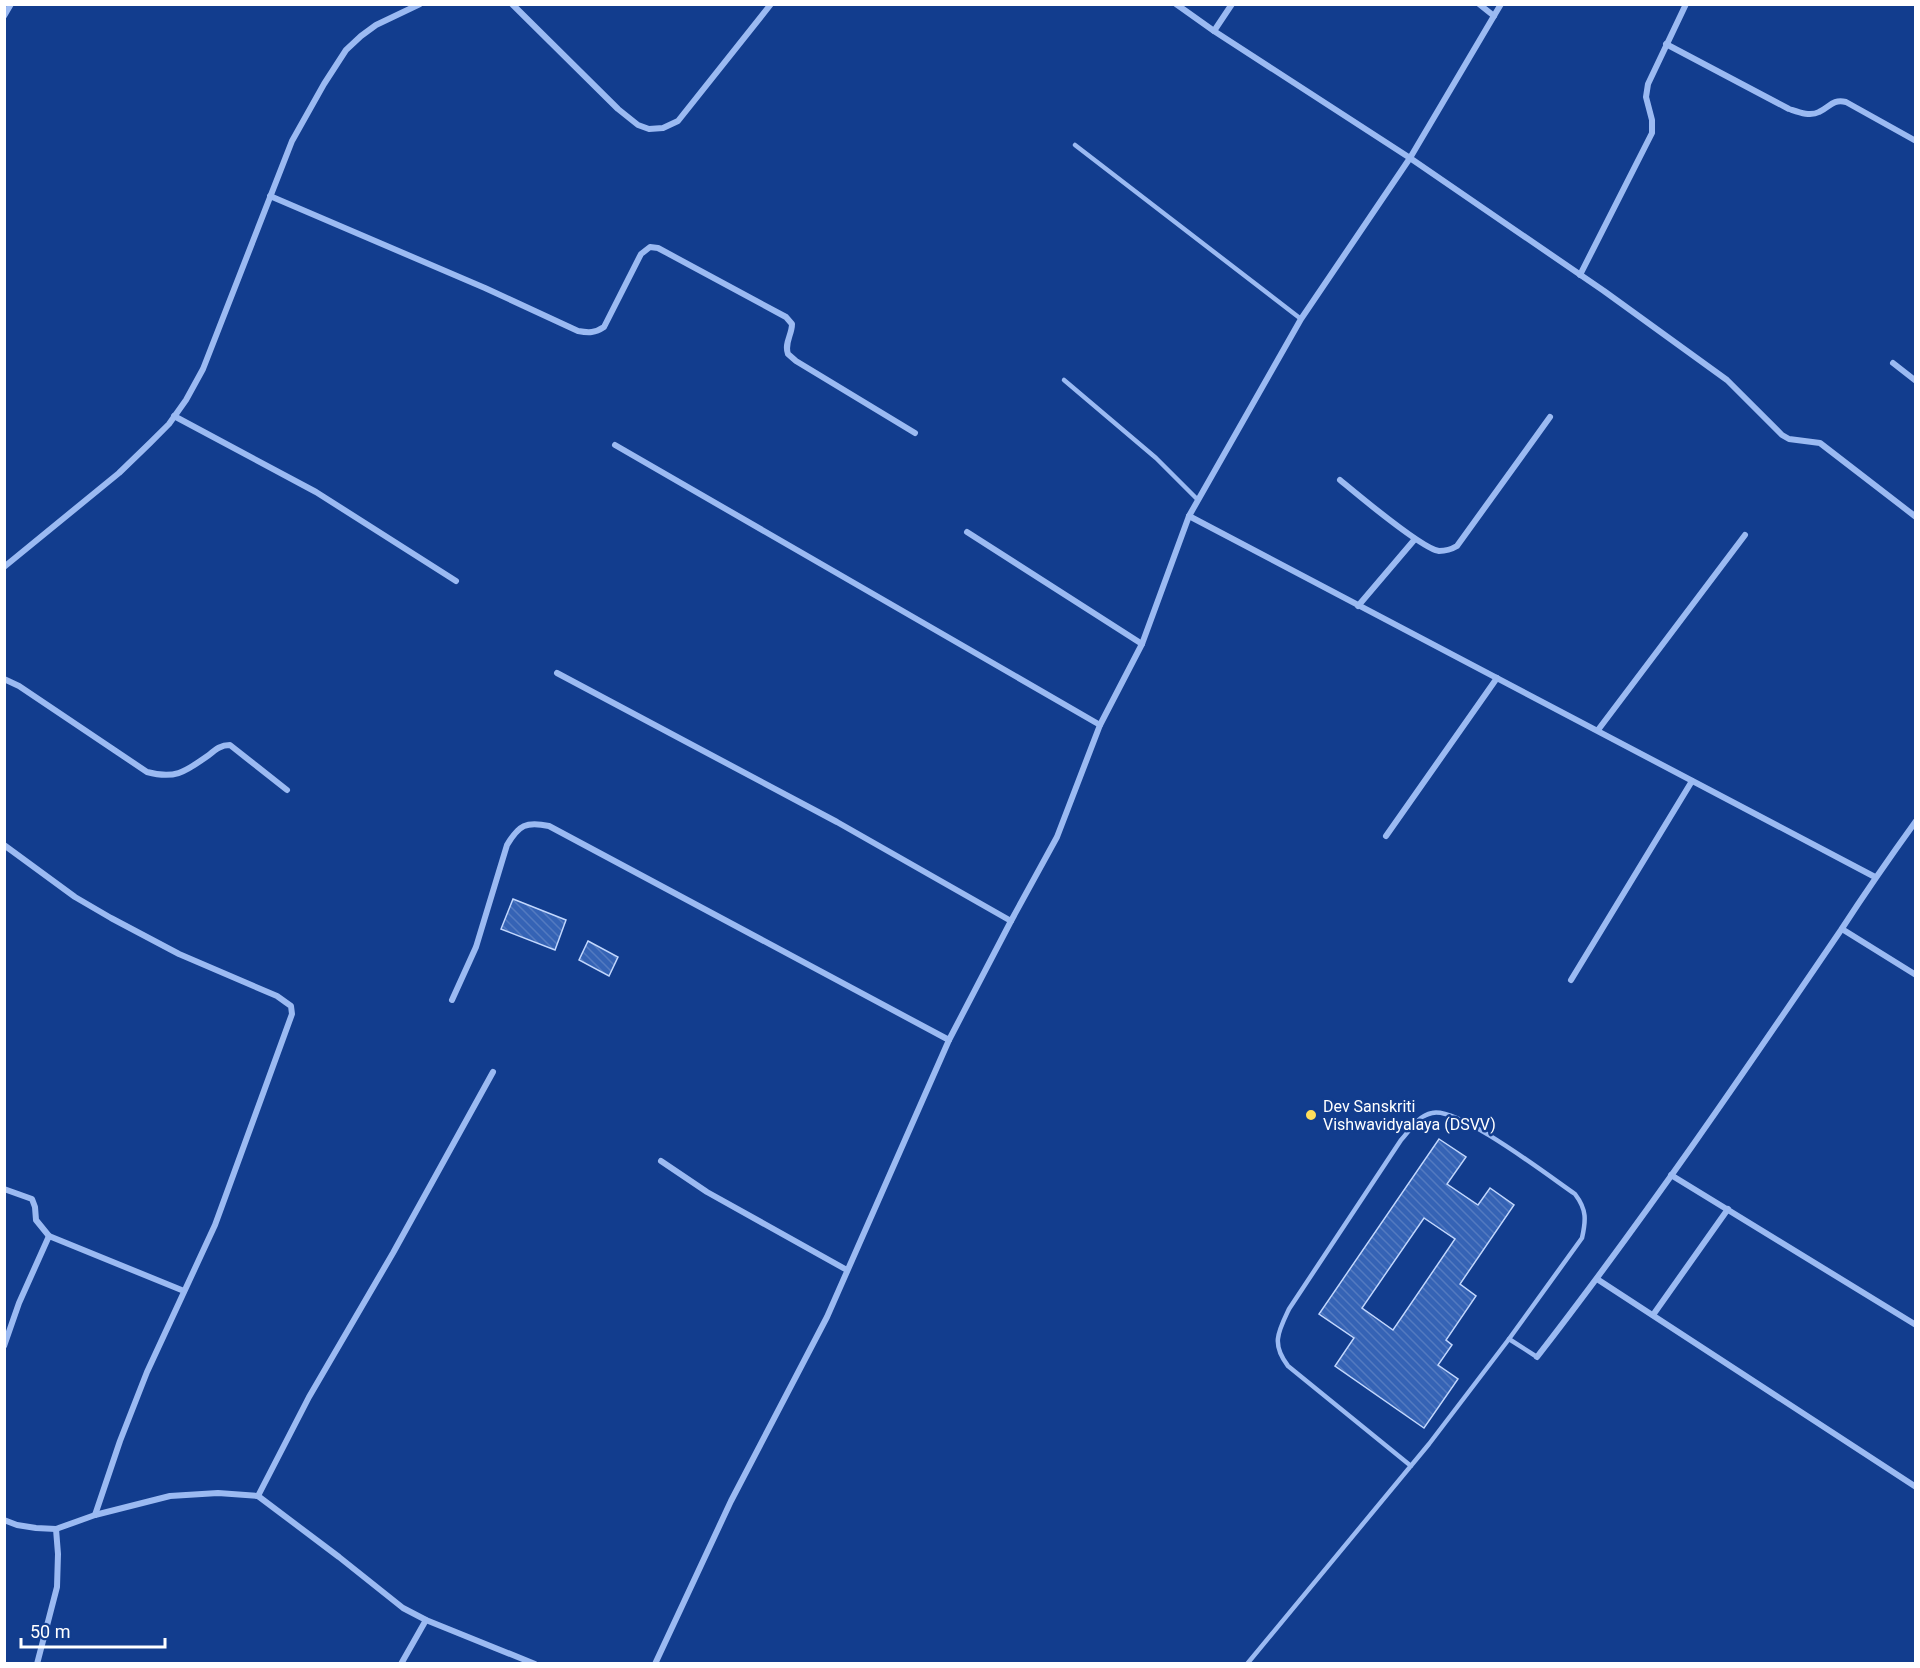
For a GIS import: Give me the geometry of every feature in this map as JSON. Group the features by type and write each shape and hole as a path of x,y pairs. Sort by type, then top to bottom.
{"street":[{"path":"4,16 11,4"},
{"path":"4,567 119,473 169,424 203,369 292,141 324,84 346,50 361,36 376,25 420,4"},
{"path":"512,4 618,109 638,125 649,129 663,128 678,122 771,4"},
{"path":"1176,4 1410,158 1580,275 1727,380 1782,435 1789,439 1820,443 1916,517"},
{"path":"1214,31 1232,4"},
{"path":"1479,4 1494,16"},
{"path":"655,1664 731,1501 827,1317 949,1040 1057,837 1100,725 1142,644 1189,516 1301,320 1410,158 1501,4"},
{"path":"1580,275 1652,133 1652,120 1646,104 1648,84 1686,4"},
{"path":"1666,44 1790,109 1811,114 1819,113 1838,100 1846,102 1916,141"},
{"path":"270,196 578,331 589,333 604,327 641,254 650,247 658,248 786,317 792,324 792,332 786,343 788,354 795,361 915,433"},
{"path":"1893,363 1916,381"},
{"path":"174,417 316,492 456,581"},
{"path":"1340,480 1415,539 1437,551 1450,549 1457,546 1550,417"},
{"path":"615,446 1100,725"},
{"path":"1189,516 1875,877"},
{"path":"967,532 1142,644"},
{"path":"1598,730 1745,535"},
{"path":"1358,606 1415,539"},
{"path":"557,673 837,822 1011,921"},
{"path":"1386,836 1497,678"},
{"path":"4,679 19,686 147,772 160,776 186,772 218,748 230,745 287,790"},
{"path":"1571,980 1692,781"},
{"path":"1537,1357 1598,1279 1916,821"},
{"path":"452,1000 476,947 507,845 514,832 525,825 535,823 549,826 949,1040"},
{"path":"4,845 75,897 111,918 179,954 277,996 291,1006 292,1014 283,1042 215,1225 147,1372 95,1515"},
{"path":"1842,928 1916,975"},
{"path":"258,1496 309,1397 393,1253 493,1072"},
{"path":"661,1161 707,1192 847,1270"},
{"path":"1671,1175 1916,1325"},
{"path":"4,1189 32,1198 36,1220 49,1236 184,1291"},
{"path":"1653,1315 1728,1209"},
{"path":"4,1346 19,1303 49,1236"},
{"path":"1598,1279 1916,1487"},
{"path":"4,1520 17,1525 56,1529 95,1515 170,1496 218,1493 258,1496 403,1608 426,1620 536,1664"},
{"path":"37,1664 57,1587 56,1529"},
{"path":"401,1664 426,1620"}],"lane":[{"path":"1075,145 1301,320"},
{"path":"1064,380 1156,458 1198,500"},
{"path":"1247,1664 1411,1466 1509,1339 1582,1238 1586,1219 1575,1194 1504,1145 1452,1115 1434,1112 1420,1117 1401,1140 1289,1309 1278,1332 1277,1346 1280,1356 1288,1366 1411,1466"},
{"path":"1509,1339 1537,1357"}],"building":[{"path":"513,899 566,920 555,950 501,929"},
{"path":"588,941 618,957 609,976 579,960"},
{"path":"1439,1139 1466,1157 1447,1184 1478,1205 1490,1188 1514,1205 1460,1284 1476,1296 1446,1340 1452,1345 1438,1365 1458,1379 1424,1428 1335,1366 1354,1338 1319,1314","holes":["1424,1218 1455,1239 1393,1330 1362,1308"]}],"place":[{"name":"Dev Sanskriti Vishwavidyalaya (DSVV)","path":"1311,1115"}]}
